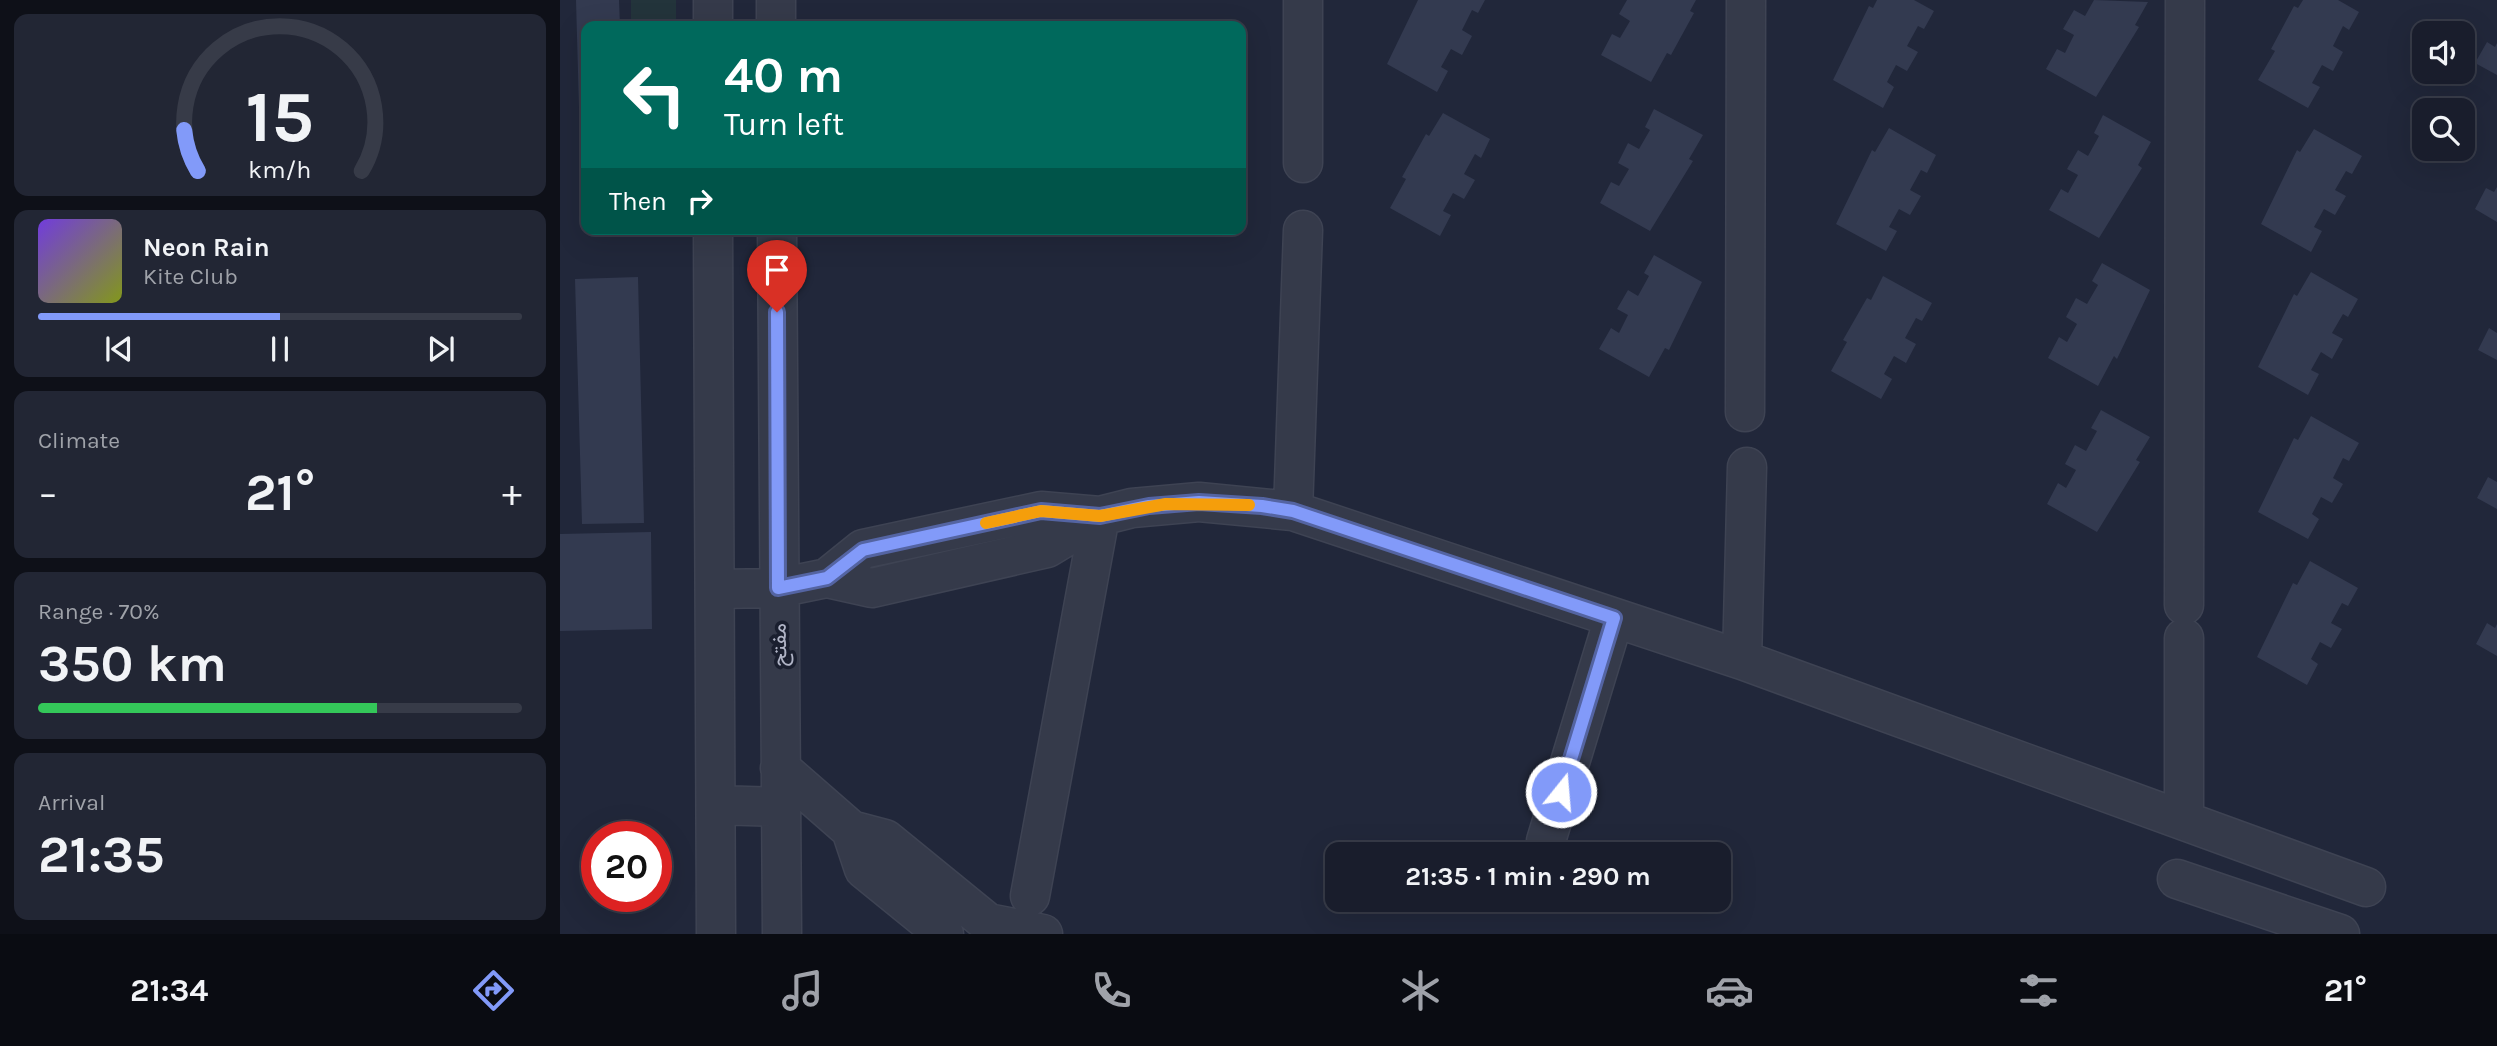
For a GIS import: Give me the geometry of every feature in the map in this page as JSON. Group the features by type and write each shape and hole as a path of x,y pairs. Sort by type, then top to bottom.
{"street":[{"path":"713,0 713,21"},
{"path":"776,0 776,21"},
{"path":"1303,0 1303,163"},
{"path":"1745,412 1746,0"},
{"path":"2184,820 2185,0"},
{"path":"1293,511 1303,230"},
{"path":"713,235 716,934"},
{"name":"مفتح","path":"777,235 782,934"},
{"path":"1742,660 1747,467"},
{"path":"715,589 778,588 827,578 863,550 1041,511 1100,516 1143,507 1199,502 1293,511 1742,660 2366,887"},
{"path":"1030,896 1100,516"},
{"path":"1546,841 1614,618"},
{"path":"780,768 851,830 885,839 988,923 1043,934"},
{"path":"716,805 781,807"},
{"path":"851,830 864,869 944,934"},
{"path":"2177,879 2340,934"}],"shaded area":[{"path":"631,0 676,0 676,21 631,21"}],"building":[{"path":"576,0 619,0 620,21 581,21 580,144"},
{"path":"1418,0 1485,0 1478,13 1472,10 1462,30 1472,36 1462,55 1451,49 1441,67 1448,71 1437,92 1387,64"},
{"path":"1627,0 1696,0 1690,11 1694,13 1671,55 1667,53 1651,82 1601,55 1612,34 1620,38 1630,21 1619,14"},
{"path":"1877,0 1914,0 1934,11 1924,29 1918,26 1907,46 1918,52 1907,71 1896,65 1887,82 1894,87 1883,108 1833,80 1869,6 1873,8"},
{"path":"2094,0 2148,2 2135,25 2139,27 2096,97 2046,69 2057,49 2065,53 2074,35 2063,29 2074,10 2085,16"},
{"path":"2303,0 2338,0 2359,12 2349,30 2343,26 2333,46 2343,52 2333,71 2322,65 2312,83 2320,87 2308,108 2258,80 2275,51 2271,49 2294,6 2298,8"},
{"path":"2487,42 2495,47 2497,43 2497,75 2475,63"},
{"path":"1654,109 1703,135 1689,159 1693,161 1650,231 1600,203 1611,182 1619,186 1629,169 1618,163 1628,143 1639,149 1650,130 1645,127"},
{"path":"1443,113 1490,139 1481,158 1475,154 1464,174 1475,180 1464,199 1453,193 1443,211 1451,215 1440,236 1390,208 1406,179 1402,177 1426,134 1429,136"},
{"path":"2103,115 2151,142 2138,165 2142,168 2099,238 2049,210 2061,189 2068,193 2078,175 2067,169 2078,150 2088,156 2099,136 2094,133"},
{"path":"1889,128 1936,155 1927,173 1921,170 1910,190 1921,196 1910,215 1899,209 1889,227 1897,231 1886,251 1836,224 1872,150 1875,152"},
{"path":"2314,129 2362,156 2352,174 2346,171 2335,190 2346,196 2335,215 2324,209 2314,227 2322,231 2311,252 2261,224 2297,150 2300,152"},
{"path":"2497,187 2497,222 2475,209 2486,188 2494,192"},
{"path":"1654,255 1702,282 1669,350 1665,348 1649,377 1599,349 1611,328 1619,333 1628,315 1617,309 1628,290 1638,296 1649,276 1644,273"},
{"path":"2102,263 2150,290 2117,359 2114,356 2098,386 2048,358 2059,337 2067,342 2077,324 2066,317 2076,298 2087,304 2098,285 2092,281"},
{"path":"2311,272 2358,299 2348,317 2343,314 2332,333 2343,339 2332,359 2321,352 2311,370 2319,374 2308,395 2258,367 2294,294 2297,296"},
{"path":"1883,276 1932,303 1922,321 1916,318 1905,338 1916,344 1906,363 1894,356 1884,374 1892,379 1881,399 1831,371 1847,342 1843,340 1867,298 1871,300"},
{"path":"638,277 644,523 582,524 575,279"},
{"path":"2489,328 2497,333 2497,360 2478,350"},
{"path":"2101,410 2150,437 2136,460 2140,462 2097,532 2047,504 2058,483 2066,488 2076,470 2065,464 2075,445 2086,451 2097,431 2091,428"},
{"path":"2311,416 2359,443 2349,461 2343,458 2333,478 2343,484 2332,503 2321,497 2312,514 2319,519 2308,539 2258,512 2294,438 2298,440"},
{"path":"2488,477 2497,482 2497,509 2477,498"},
{"path":"651,532 652,629 560,631 560,534"},
{"path":"2310,561 2358,588 2348,606 2342,603 2331,623 2342,629 2331,648 2320,642 2311,659 2318,664 2307,685 2257,657 2293,583 2297,585"},
{"path":"2487,623 2495,628 2497,624 2497,656 2476,644"}],"slow traffic":[{"path":"986,523 1041,511 1100,516 1166,504 1199,502 1249,505"}],"route":[{"path":"777,312 778,588 827,578 863,550 1041,511 1100,516 1149,506 1199,502 1293,511 1614,618 1561,792"}]}
